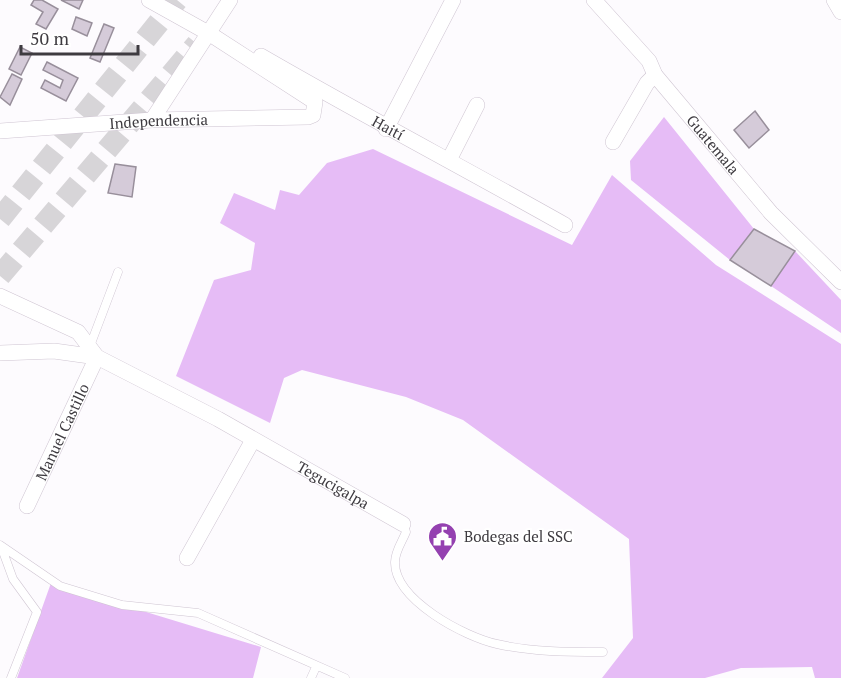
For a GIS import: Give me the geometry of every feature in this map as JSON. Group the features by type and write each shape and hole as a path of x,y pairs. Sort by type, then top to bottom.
{"street":[{"name":"Haití","path":"149,0 210,34 315,102 315,111"},
{"path":"152,120 230,0"},
{"path":"386,129 453,0"},
{"name":"Guatemala","path":"594,0 649,61 655,75 771,213 841,282"},
{"path":"834,0 841,12"},
{"name":"Haití","path":"210,34 221,33 386,129 449,160 565,225"},
{"path":"613,142 647,83 655,75"},
{"path":"449,160 477,105"},
{"name":"Independencia","path":"0,131 152,120 308,117 315,111"},
{"path":"0,296 78,332 94,352"},
{"name":"Tegucigalpa","path":"0,353 94,352 404,524"},
{"name":"Manuel Castillo","path":"27,506 94,352"},
{"path":"187,558 253,440"}],"lane":[{"path":"94,352 118,272"},
{"name":"Tegucigalpa","path":"404,524 406,532 395,555 396,574 426,611 495,644 545,652 603,652"},
{"path":"0,545 60,586 122,605 198,614 345,678"},
{"path":"0,545 13,579 37,612 11,678"},
{"path":"311,678 316,667"}],"shaded area":[{"path":"664,117 754,229 730,260 631,180 630,161"},
{"path":"373,149 572,245 612,175 716,265 841,344 841,678 815,678 812,667 741,668 705,678 602,678 633,638 629,539 463,420 406,397 302,370 284,378 270,423 176,376 214,280 251,270 255,243 220,223 234,193 275,210 280,190 299,195 327,163"},
{"path":"795,251 841,300 841,333 771,286"},
{"path":"51,583 261,647 253,678 17,678"}],"building":[{"path":"34,0 42,0 58,9 46,29 36,24 43,12 31,5"},
{"path":"61,0 83,0 79,9"},
{"path":"76,17 92,23 87,36 72,29"},
{"path":"104,24 114,28 100,62 90,58"},
{"path":"20,47 32,53 21,75 9,69"},
{"path":"47,62 78,78 66,101 41,88 45,80 60,88 63,80 43,70"},
{"path":"12,74 22,79 10,105 0,97"},
{"path":"755,111 769,130 749,148 734,130"},
{"path":"115,164 136,167 132,197 108,193"},
{"path":"754,229 795,251 771,286 730,260"}],"tunnel":[{"path":"0,219 177,0"},
{"path":"0,276 197,44"}],"place":[{"name":"Bodegas del SSC","path":"443,562"}]}
